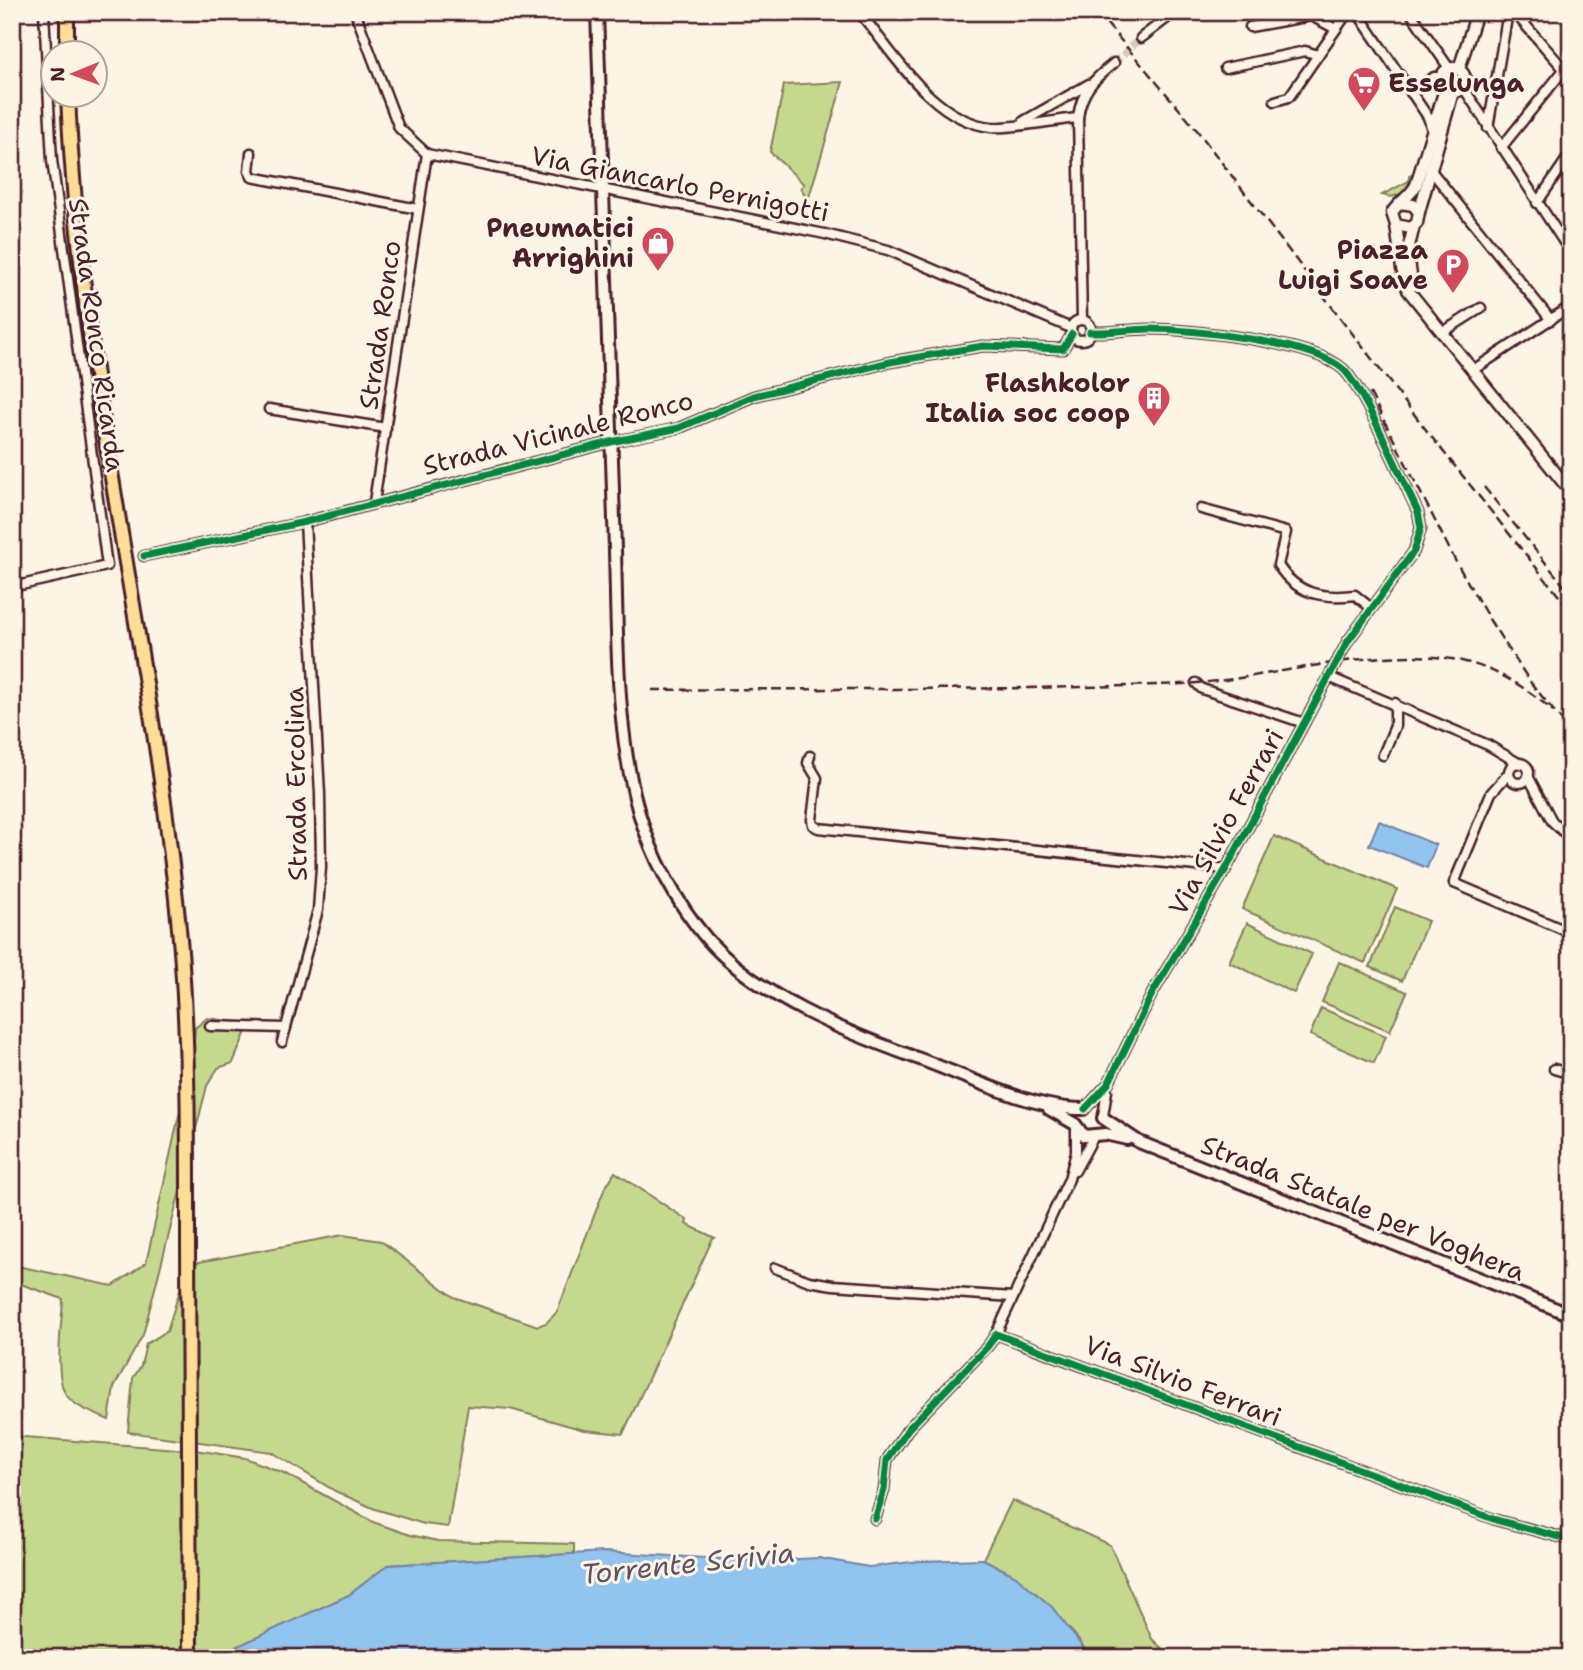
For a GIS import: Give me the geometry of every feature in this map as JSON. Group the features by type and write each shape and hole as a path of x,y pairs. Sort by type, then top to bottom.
{"main road":[{"path":"67,12 67,38"},
{"name":"Strada Statale per Voghera","path":"597,12 619,648 629,768 646,834 683,904 721,953 777,993 892,1048 1038,1102 1097,1110 1139,1142"},
{"path":"69,108 87,313 148,701 180,939 188,1178 190,1658"},
{"name":"Strada Statale per Voghera","path":"1038,1102 1076,1126 1084,1136 1096,1135 1139,1142 1571,1315"},
{"path":"1076,1126 1077,1116 1084,1109"},
{"path":"1096,1135 1104,1126 1103,1117"}],"street":[{"name":"Strada Ronco Ricarda","path":"12,587 107,566 52,160 44,12"},
{"path":"355,12 399,128 427,155"},
{"path":"859,12 928,93 949,113 971,124 994,127 1077,118"},
{"path":"1141,38 1175,12"},
{"path":"1275,101 1289,97 1348,12"},
{"path":"1357,12 1428,117 1432,131"},
{"path":"1410,12 1454,68 1465,77 1454,89 1432,131 1416,185 1392,213 1405,282 1571,492"},
{"path":"1411,93 1454,68 1477,12"},
{"path":"1488,128 1507,12"},
{"path":"1514,12 1571,77"},
{"path":"1250,27 1311,16 1336,29"},
{"path":"1225,68 1305,51 1318,55"},
{"path":"1501,148 1571,61"},
{"path":"1020,123 1089,84 1114,63"},
{"path":"1441,77 1488,128 1571,253"},
{"path":"1082,320 1077,118 1079,105 1089,84"},
{"path":"1423,307 1410,275 1409,244 1454,89"},
{"path":"251,153 249,171 252,177 418,209"},
{"path":"1537,203 1571,153"},
{"name":"Via Giancarlo Pernigotti","path":"427,155 825,234 888,250 1072,331"},
{"name":"Strada Ronco","path":"374,502 427,155"},
{"path":"1429,168 1551,320"},
{"path":"1400,203 1409,202 1419,212"},
{"path":"1396,225 1403,229 1414,226"},
{"path":"1473,370 1571,306"},
{"path":"1443,332 1481,308"},
{"path":"1082,320 1088,323 1090,332 1081,340 1072,331 1076,321 1082,320"},
{"name":"Via Silvio Ferrari","path":"1084,1109 1108,1084 1153,994 1226,869 1358,625 1413,551 1421,528 1418,512 1360,396 1343,369 1319,356 1293,347 1169,330 1090,332"},
{"name":"Strada Vicinale Ronco","path":"374,502 611,442 679,428 754,396 890,362 983,346 1063,349 1072,331"},
{"path":"269,408 386,428"},
{"path":"144,556 305,522 374,502"},
{"path":"1201,509 1286,532 1278,565 1288,580 1306,592 1330,598 1355,596 1370,607"},
{"name":"Strada Ercolina","path":"282,1042 318,909 321,867 320,780 305,522"},
{"path":"1329,677 1395,703 1497,750 1526,767 1522,780"},
{"path":"1196,684 1202,689 1304,723"},
{"path":"1383,755 1395,726 1395,703"},
{"path":"1395,726 1413,711"},
{"path":"1497,750 1509,771 1522,780 1558,828 1571,839"},
{"path":"810,756 808,763 817,778 812,820 813,825 818,828 1226,869"},
{"path":"1520,764 1509,771 1491,793 1454,883 1571,933"},
{"path":"1491,793 1522,780"},
{"path":"210,1026 286,1028"},
{"path":"1554,1069 1571,1073"},
{"name":"Via Silvio Ferrari","path":"1103,1117 1108,1084"},
{"path":"1069,1179 1076,1152 1076,1126"},
{"path":"875,1518 884,1490 887,1460 908,1429 988,1346 996,1334 1069,1179 1096,1135"},
{"path":"775,1268 809,1281 833,1285 1013,1297"},
{"name":"Via Silvio Ferrari","path":"996,1334 1221,1419 1462,1504 1496,1520 1571,1540"}],"green space":[{"path":"843,82 804,206 805,196 801,188 804,184 770,152 784,85"},
{"path":"1414,173 1404,193 1391,197 1382,195 1409,181 1409,176"},
{"path":"1274,836 1397,889 1365,963 1242,909"},
{"path":"1395,907 1428,921 1402,981 1370,967"},
{"path":"1247,923 1312,954 1294,993 1229,962"},
{"path":"1339,962 1407,992 1390,1031 1322,1002"},
{"path":"1321,1008 1386,1036 1374,1063 1310,1035"},
{"path":"207,1018 244,1023 245,1034 233,1063 218,1068 207,1086 143,1335 114,1387 109,1420 76,1404 63,1388 59,1363 63,1299 12,1281 12,1265 113,1286 146,1263 193,1053 195,1028"},
{"path":"615,1172 687,1220 686,1224 715,1238 623,1434 584,1430 510,1409 468,1406 448,1527 424,1524 375,1509 335,1491 271,1452 128,1432 133,1378 141,1366 146,1344 167,1331 188,1264 343,1235 381,1241 454,1297 538,1326 546,1323 557,1312 604,1190"},
{"path":"12,1436 202,1451 245,1458 282,1472 373,1522 410,1535 438,1541 574,1544 574,1554 388,1565 349,1595 212,1658 12,1658"},
{"path":"1012,1500 1110,1545 1152,1639 1172,1658 1091,1658 1074,1634 1016,1576 983,1559"}],"water":[{"path":"1379,821 1436,845 1427,868 1369,845"},
{"name":"Torrente Scrivia","path":"604,1552 756,1561 819,1558 869,1567 920,1561 983,1559 1016,1576 1052,1607 1091,1658 212,1658 349,1595 388,1565"}],"tunnel":[{"path":"1114,63 1141,38"}],"railway":[{"path":"1097,12 1196,129 1430,435 1571,611"},
{"path":"1370,393 1455,560 1489,619 1531,683 1571,732"},
{"path":"1484,487 1571,594"},
{"path":"652,690 1182,684 1347,661 1413,656 1445,658 1489,670 1529,692 1553,711"}],"cycle path":[{"path":"1085,1109 1108,1084 1152,994 1226,869 1348,641 1414,551 1421,528 1418,512 1361,395 1343,369 1328,360 1279,344 1193,331 1149,329 1090,332"},
{"path":"144,556 305,522 611,442 679,428 754,396 890,362 983,346 1063,349 1072,334"},
{"path":"875,1519 884,1490 887,1460 908,1429 988,1346 996,1334 1496,1520 1571,1540"}],"place":[{"name":"Esselunga","path":"1364,113"},
{"name":"Pneumatici Arrighini","path":"658,273"},
{"name":"Piazza Luigi Soave","path":"1453,295"},
{"name":"Flashkolor Italia soc coop","path":"1154,428"}]}
